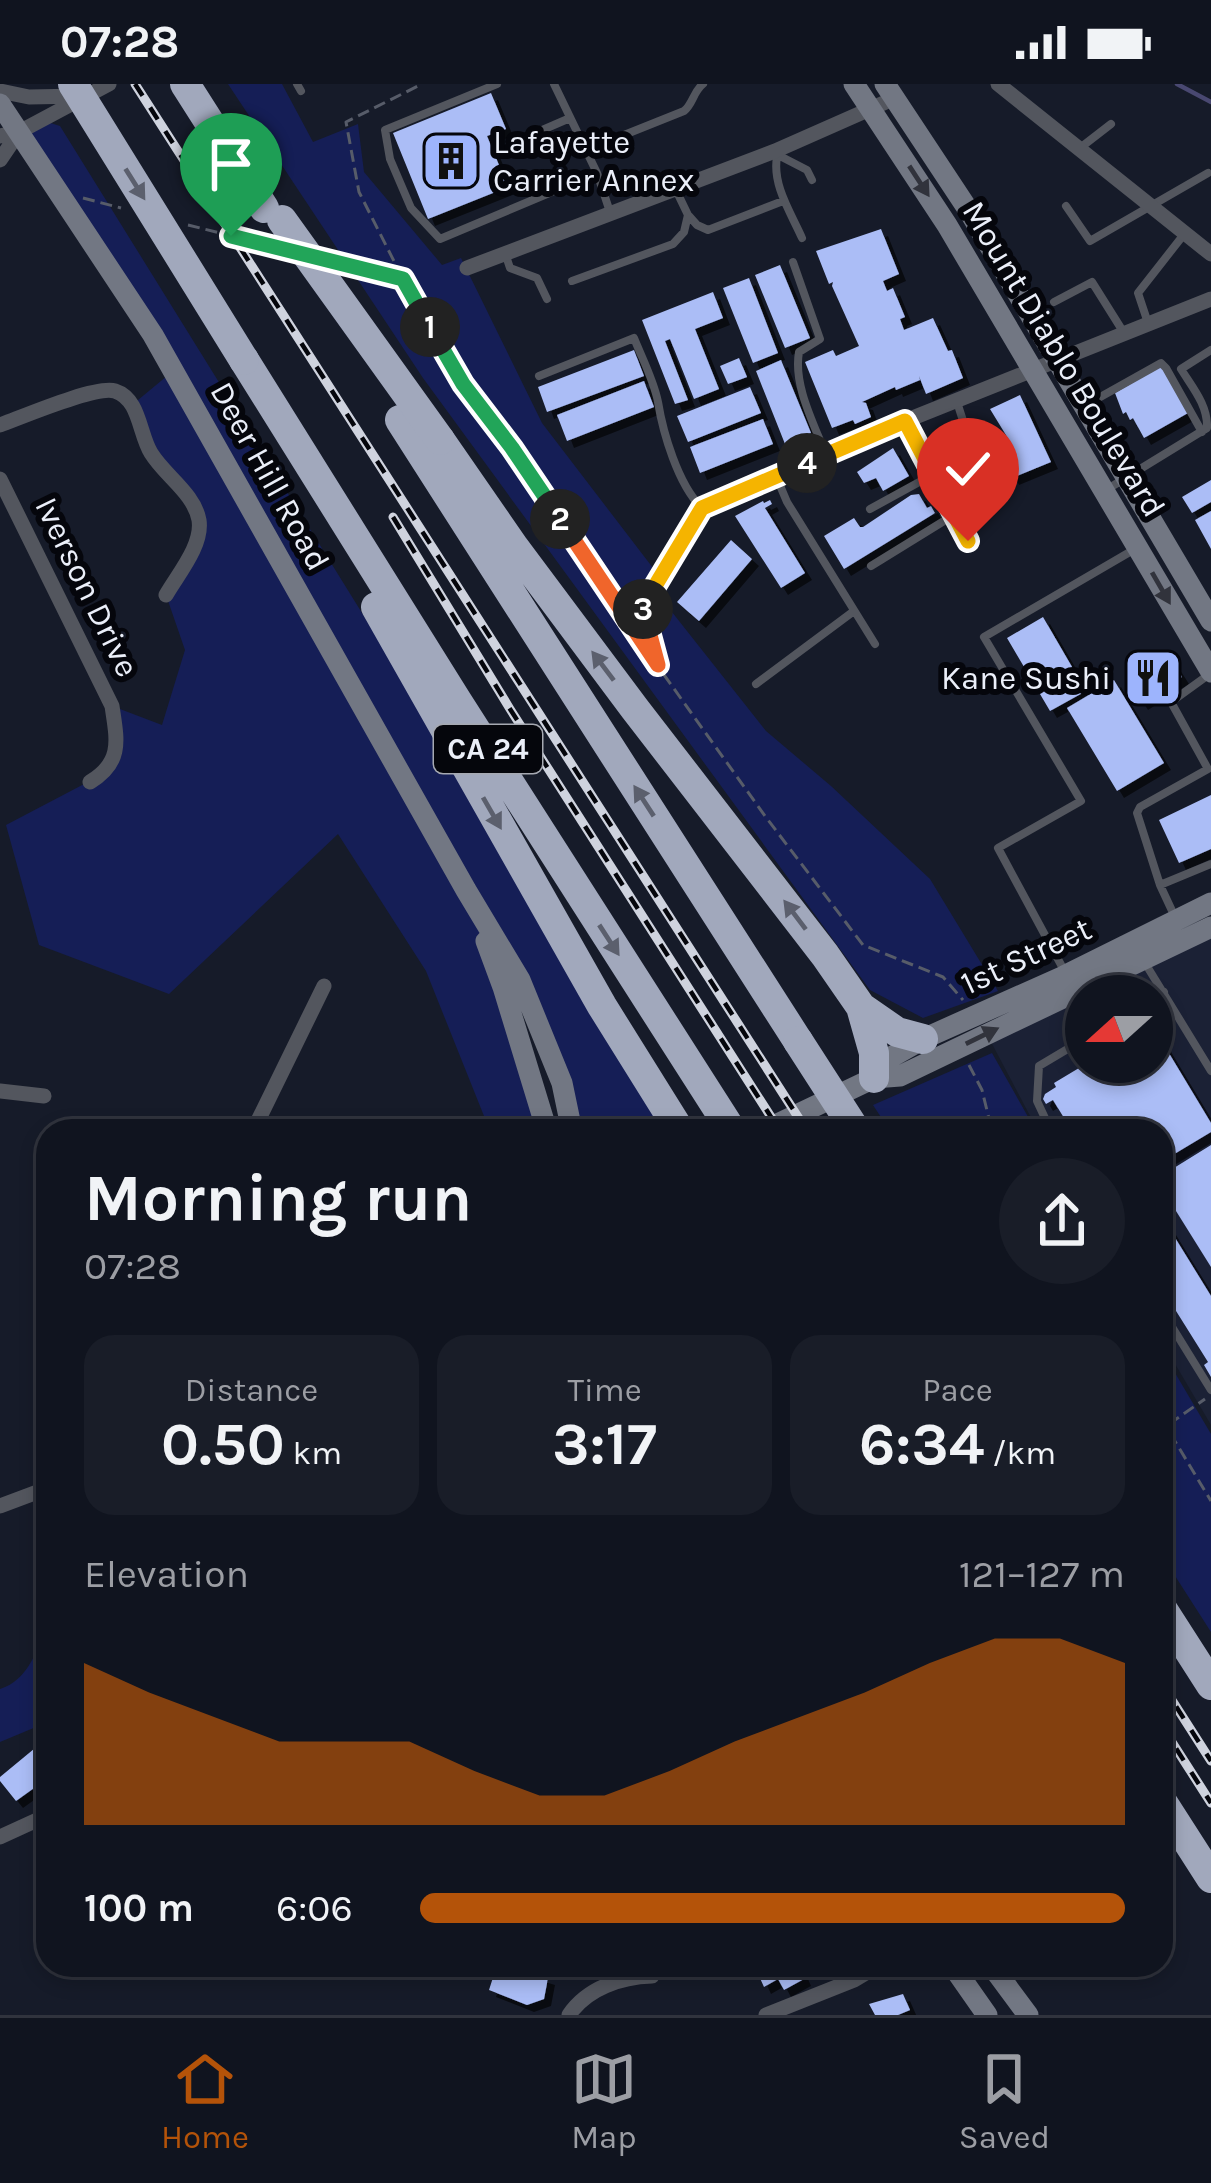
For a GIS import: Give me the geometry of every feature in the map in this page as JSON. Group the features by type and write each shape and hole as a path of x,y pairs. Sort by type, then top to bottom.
{"highway":[{"name":"CA 24","path":"185,84 848,1119"},
{"name":"CA 24","path":"79,90 445,682 724,1119"},
{"path":"278,226 635,709 825,955 861,1007 874,1053 874,1078"},
{"path":"278,414 401,653 672,1119"},
{"path":"861,1007 897,1032 923,1039"},
{"path":"1173,1626 1211,1685"},
{"path":"1173,1819 1211,1880"},
{"path":"1173,1831 1211,1880"}],"street":[{"path":"0,91 29,97 109,84"},
{"name":"Mount Diablo Boulevard","path":"854,84 947,225 1034,371 1114,484 1205,596 1211,621"},
{"path":"998,84 1211,254"},
{"path":"0,160 9,134 79,90"},
{"path":"467,268 776,154 872,109 890,91"},
{"name":"Mount Diablo Boulevard","path":"890,91 969,211 1082,407 1138,548 1211,673"},
{"name":"Deer Hill Road","path":"0,104 9,134 58,192 153,335 520,980 562,1082 570,1119"},
{"path":"702,508 1211,299"},
{"path":"0,424 95,392 116,391 132,405 150,452 193,502 200,524 195,544 166,595"},
{"path":"905,421 968,541"},
{"name":"Iverson Drive","path":"0,479 112,706 118,744 106,772 90,782"},
{"name":"Deer Hill Road","path":"466,890 503,987 543,1119"},
{"name":"1st Street","path":"874,1078 893,1056 923,1039 1211,903"},
{"path":"1144,958 1171,936 1177,922"},
{"name":"1st Street","path":"788,1119 874,1078 900,1076 1211,927"},
{"path":"259,1119 324,986"},
{"path":"0,1091 44,1096"},
{"path":"0,1506 36,1492"},
{"path":"0,1838 36,1821"},
{"path":"568,2015 598,1990 628,1977"},
{"path":"766,2015 859,1977"},
{"path":"960,1977 987,2015"},
{"path":"1001,1977 1028,2015"}],"lane":[{"path":"497,84 385,130 390,158 411,208 440,239 597,173"},
{"path":"554,84 611,213"},
{"path":"604,143 684,111 703,84"},
{"path":"510,144 570,118"},
{"path":"1079,148 1111,124"},
{"path":"802,238 783,201 776,154 807,170 812,180"},
{"path":"1066,206 1090,242 1208,173"},
{"path":"676,189 688,215 708,230 783,201"},
{"path":"572,281 673,244 684,232 688,215"},
{"path":"1148,325 1138,293 1185,233"},
{"path":"506,254 510,268 537,278 547,299"},
{"path":"793,262 820,339 799,352 798,368 826,455"},
{"path":"1054,302 1092,282 1125,334"},
{"path":"539,376 634,338 688,495 702,508"},
{"path":"1114,484 1207,428 1202,404 1180,369 1211,350"},
{"path":"1082,407 1161,363 1202,432"},
{"path":"957,402 983,483"},
{"path":"870,509 933,474"},
{"path":"776,476 787,502 875,644"},
{"path":"872,566 954,515"},
{"path":"1154,975 1144,958 1074,971 998,848 1081,802 984,637 1160,536"},
{"path":"756,684 854,611"},
{"path":"1177,922 1137,813 1208,769 1171,702 1211,673"},
{"path":"1160,885 1211,864"},
{"path":"1173,1007 1211,1071"},
{"path":"1045,1119 1036,1101 1039,1066 1065,1051"},
{"path":"1173,1329 1211,1392"}],"path":[{"path":"422,84 346,122 359,192 463,384 525,466 765,816 863,945 943,976 976,1016"},
{"path":"58,192 127,209"},
{"path":"173,221 278,226"},
{"path":"334,261 403,279"},
{"path":"658,665 643,606 702,508"},
{"path":"958,1047 982,1090 989,1119"},
{"path":"1173,1420 1211,1392"},
{"path":"1173,1436 1211,1502"}],"shaded area":[{"path":"228,84 282,84 313,142 358,124 364,172 442,265 461,258 542,423 666,585 668,607 766,731 930,879 998,991 923,1018 870,990 423,378"},
{"path":"41,120 60,126 398,671 659,1119 570,1119 562,1083 471,899 543,1119 485,1119 426,971 338,834 169,994 39,945 6,825 107,772 112,706 162,725 185,650 166,595 200,524 132,405 173,371 19,132"},
{"path":"1211,933 1211,1425 1173,1360 1173,1119 1032,1119 990,1040 1065,1004 1065,1083 1173,1083 1173,975 1124,975"},
{"path":"992,1053 1029,1119 882,1119 873,1105"},
{"path":"1173,1369 1211,1434 1211,1632 1173,1573"},
{"path":"36,1653 36,1727 0,1742 0,1689 25,1671"}],"building":[{"name":"Lafayette Carrier Annex","path":"491,93 506,129 487,136 508,187 428,219 393,133"},
{"path":"881,229 899,274 883,281 887,291 893,288 905,317 900,319 904,330 933,318 963,378 926,394 919,376 920,380 862,402 871,417 832,428 805,362 859,346 816,251"},
{"path":"780,265 810,338 785,348 755,275"},
{"path":"749,278 778,353 753,363 723,288"},
{"path":"713,292 723,318 695,329 719,389 694,399 670,339 665,341 688,400 675,404 642,320"},
{"path":"634,350 644,376 547,412 538,387"},
{"path":"739,358 747,377 728,384 720,366"},
{"path":"781,360 811,433 785,444 756,371"},
{"path":"1161,366 1188,413 1144,438 1133,418 1123,414 1115,393"},
{"path":"644,381 654,407 567,441 557,415"},
{"path":"750,387 761,413 688,442 677,416"},
{"path":"1020,395 1051,462 1012,478 1000,450 1012,445 990,409"},
{"path":"763,419 773,444 700,473 690,447"},
{"path":"893,448 909,476 883,491 876,478 864,483 857,472"},
{"path":"1211,480 1211,502 1192,513 1182,497"},
{"path":"919,494 935,513 844,569 824,536 854,518 863,527"},
{"path":"770,500 772,504 765,508 805,573 781,588 735,516"},
{"path":"1211,511 1211,549 1195,520"},
{"path":"731,540 752,559 699,621 677,602"},
{"path":"1043,617 1086,691 1050,711 1007,638"},
{"name":"Kane Sushi","path":"1166,652 1182,677 1141,703 1125,678"},
{"path":"1114,680 1164,763 1117,791 1067,708"},
{"path":"1211,795 1211,849 1179,863 1159,820"},
{"path":"1173,1060 1211,1123 1211,1132 1173,1155 1173,1119 1065,1119 1053,1100 1046,1104 1043,1099 1056,1087 1054,1083 1065,1076 1065,1083 1173,1083"},
{"path":"1211,1145 1211,1267 1173,1206 1173,1169"},
{"path":"1173,1234 1211,1296 1211,1377 1204,1365 1208,1362 1173,1306"},
{"path":"36,1747 36,1787 16,1801 0,1777"},
{"path":"493,1977 548,1978 544,1999 527,2005 489,1990"},
{"path":"759,1977 804,1979 784,1990 778,1979 764,1987"},
{"path":"903,1994 910,2010 898,2015 875,2015 869,2004"}],"waterway":[{"path":"1177,84 1211,102"}],"railway":[{"path":"135,84 799,1119"},
{"path":"393,517 772,1119"},
{"path":"1173,1702 1211,1761"},
{"path":"1173,1744 1211,1803"}],"place":[{"name":"Lafayette Carrier Annex","path":"451,161"},
{"name":"Kane Sushi","path":"1153,678"}],"route":[{"path":"231,236 403,279 463,384 525,466 658,665 643,606 702,508 905,421 968,541"}]}
